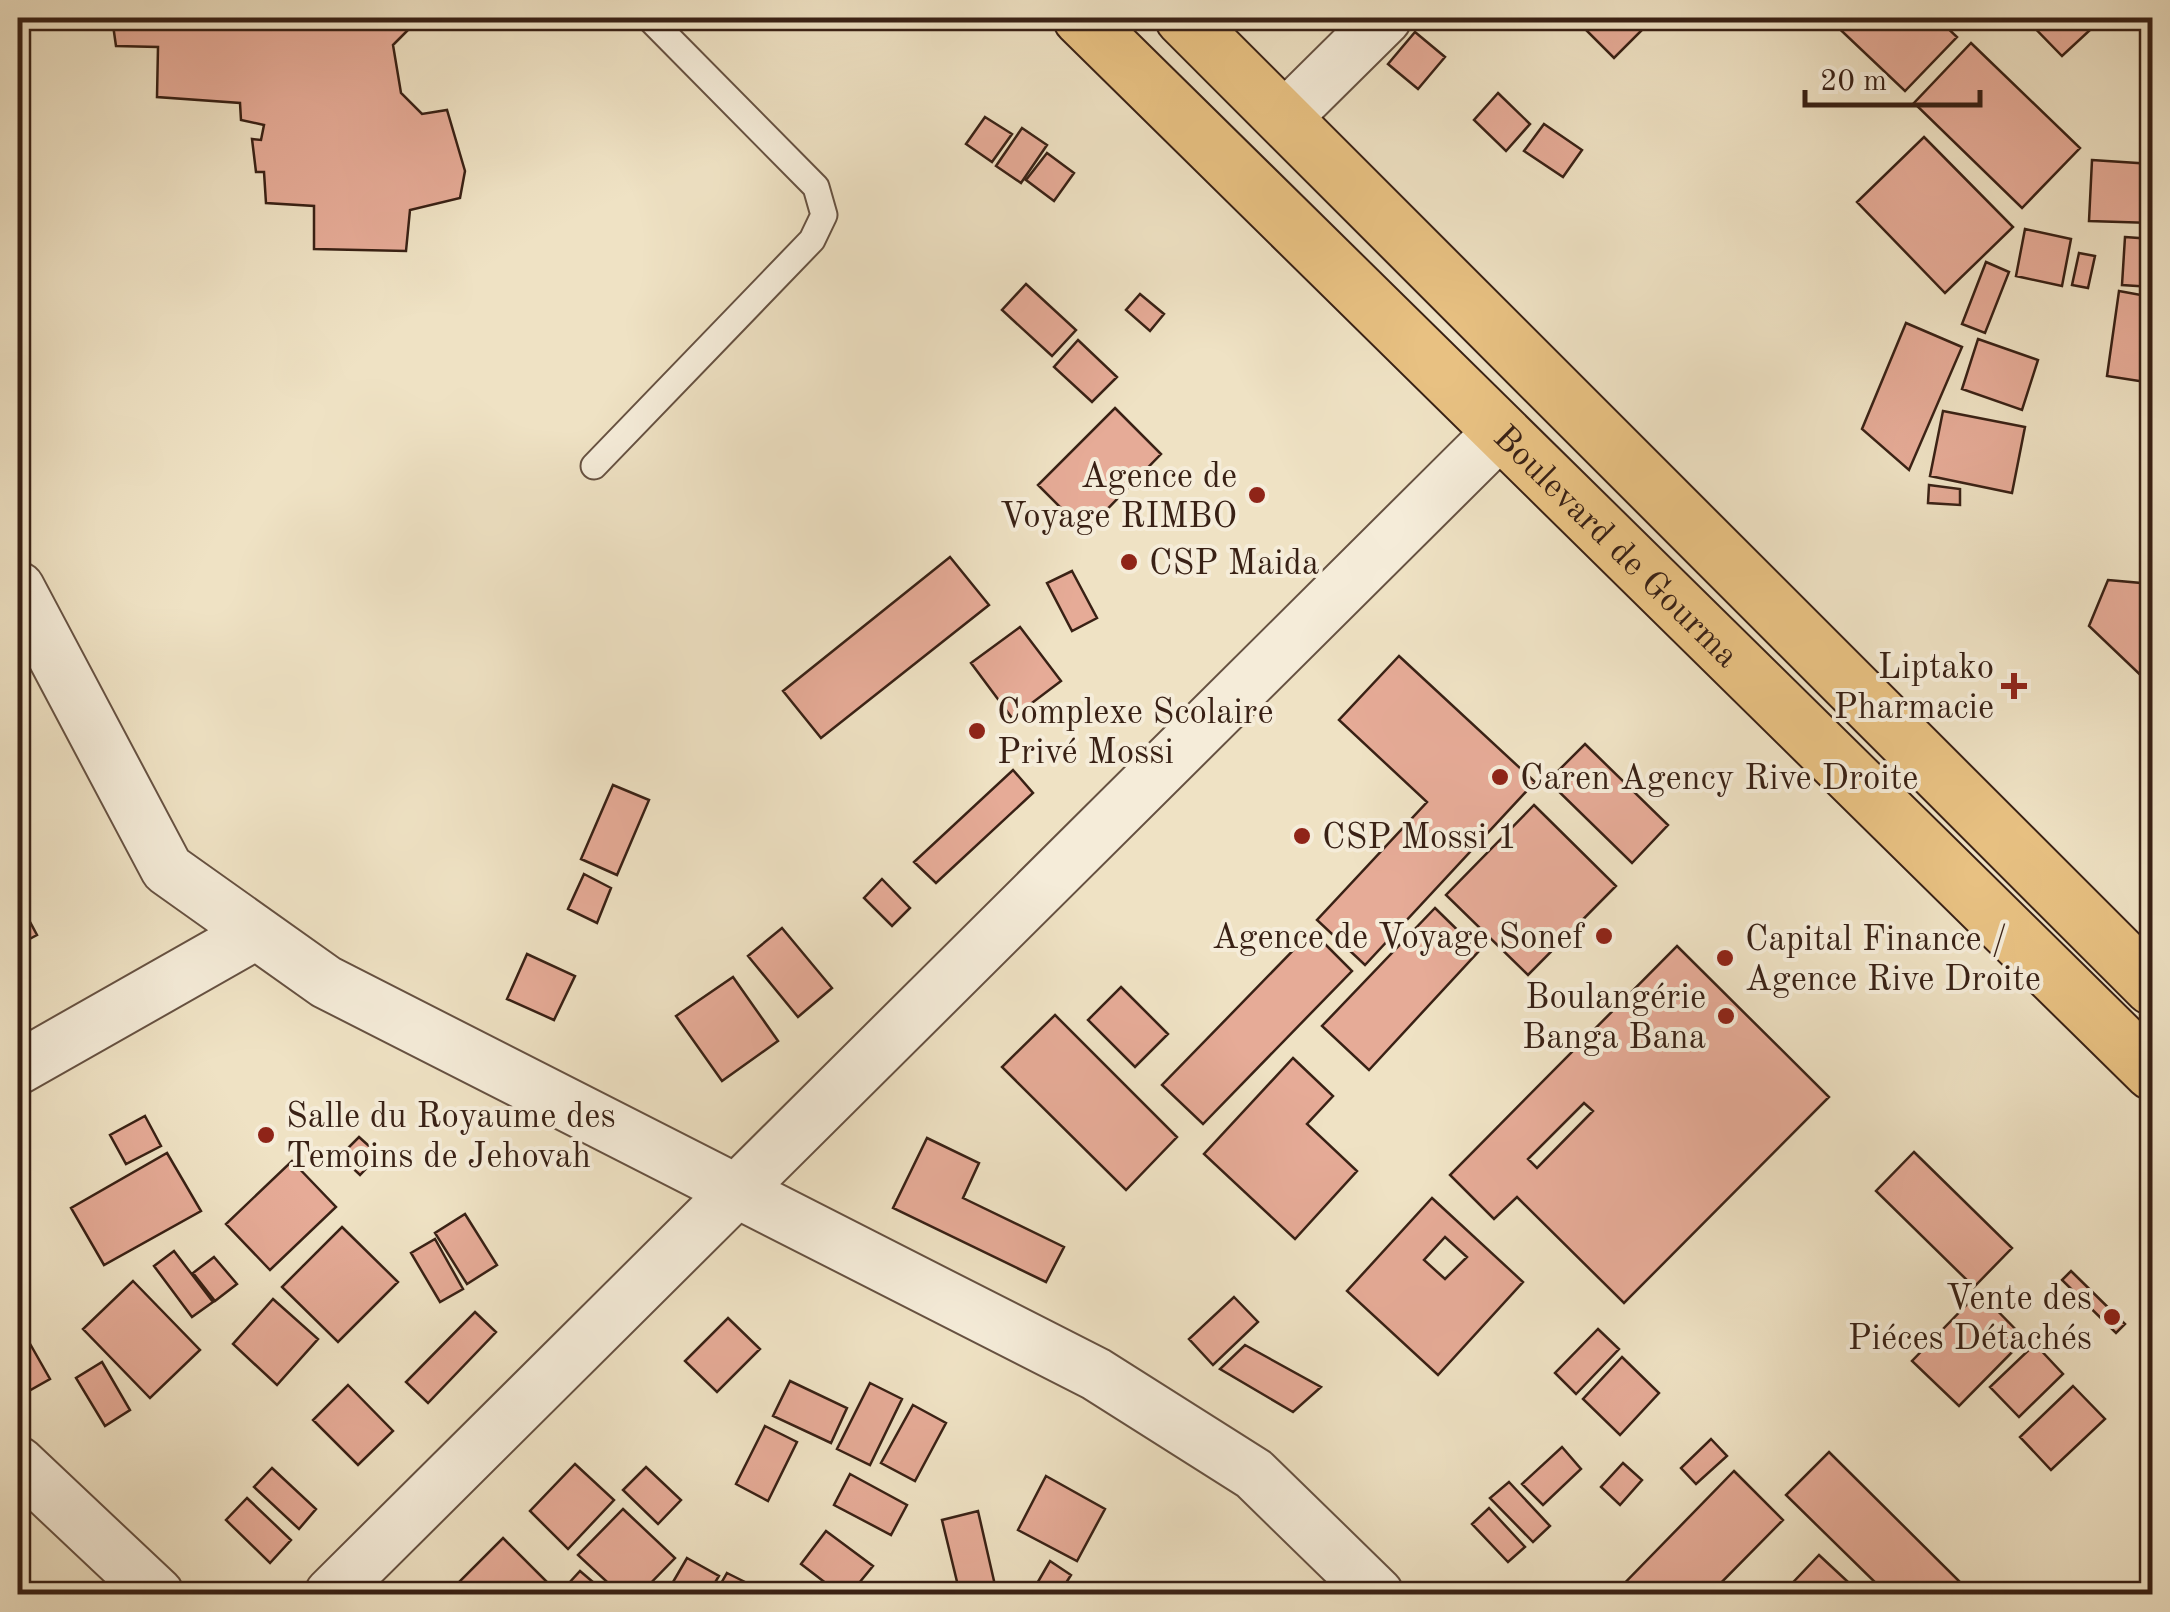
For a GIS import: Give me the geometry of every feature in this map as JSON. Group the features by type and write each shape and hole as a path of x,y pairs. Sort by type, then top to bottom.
{"highway":[{"name":"Boulevard de Gourma","path":"1081,18 2152,1072"},
{"name":"Boulevard de Gourma","path":"1183,18 2152,987"}],"street":[{"path":"1284,118 1384,18"},
{"path":"331,1594 1501,430"},
{"path":"18,588 166,869 326,982 1096,1374 1254,1474 1377,1594"},
{"path":"18,1068 254,934"},
{"path":"18,1463 157,1594"}],"lane":[{"path":"594,466 812,240 824,215 816,187 649,18"}],"building":[{"path":"112,18 420,18 393,45 401,93 422,114 447,110 465,171 460,198 410,210 406,251 314,249 314,206 266,203 264,172 256,172 252,139 261,140 264,125 241,120 240,103 157,97 158,47 116,46"},
{"path":"1574,18 1654,18 1614,58"},
{"path":"1828,18 1937,18 1957,37 1905,91"},
{"path":"2025,18 2103,18 2062,56"},
{"path":"1415,32 1445,57 1418,89 1388,64"},
{"path":"1971,43 2080,148 2022,208 1914,103"},
{"path":"1498,93 1530,124 1506,151 1474,120"},
{"path":"985,117 1012,134 992,162 966,144"},
{"path":"1544,124 1582,150 1563,177 1524,151"},
{"path":"1022,128 1047,145 1021,183 996,166"},
{"path":"1924,137 2013,227 1945,293 1857,202"},
{"path":"1047,153 1074,173 1054,201 1026,180"},
{"path":"2092,160 2152,164 2152,223 2089,221"},
{"path":"2025,229 2071,239 2062,286 2016,276"},
{"path":"2125,237 2152,239 2152,287 2122,285"},
{"path":"2079,253 2095,256 2088,288 2072,285"},
{"path":"1986,262 2009,272 1985,333 1962,324"},
{"path":"1026,284 1076,330 1052,356 1002,310"},
{"path":"2119,291 2152,297 2152,383 2107,376"},
{"path":"1140,294 1164,314 1150,331 1126,310"},
{"path":"1906,323 1962,347 1909,470 1862,429"},
{"path":"1978,339 2038,360 2022,410 1962,389"},
{"path":"1078,340 1117,377 1092,402 1054,367"},
{"path":"1115,408 1161,454 1085,532 1038,485"},
{"path":"1943,411 2025,427 2012,493 1930,476"},
{"path":"1929,485 1960,489 1960,505 1928,503"},
{"path":"950,557 989,605 821,738 783,691"},
{"path":"1072,571 1097,618 1072,631 1047,583"},
{"path":"2108,580 2152,584 2152,686 2089,626"},
{"path":"1020,627 1061,681 1012,718 971,663"},
{"path":"1399,656 1535,782 1365,965 1317,920 1427,802 1339,720"},
{"path":"1585,744 1668,825 1632,863 1548,781"},
{"path":"1013,770 1033,793 936,883 914,862"},
{"path":"613,785 649,800 617,875 581,859"},
{"path":"1534,805 1616,886 1528,975 1446,895"},
{"path":"584,874 611,888 597,923 568,909"},
{"path":"882,879 910,908 892,926 864,898"},
{"path":"21,905 37,935 18,945 18,907"},
{"path":"1435,908 1479,951 1369,1070 1322,1026"},
{"path":"782,928 832,988 798,1017 748,956"},
{"path":"1312,931 1352,971 1203,1124 1162,1085"},
{"path":"1677,946 1829,1097 1624,1303 1517,1197 1494,1219 1450,1175","holes":["1584,1103 1593,1111 1537,1168 1528,1159"]},
{"path":"527,954 575,976 554,1020 507,999"},
{"path":"733,977 778,1041 722,1081 676,1016"},
{"path":"1121,987 1168,1034 1135,1067 1088,1020"},
{"path":"1055,1015 1177,1137 1126,1190 1002,1067"},
{"path":"1293,1058 1333,1096 1307,1124 1357,1171 1295,1239 1204,1154"},
{"path":"145,1116 161,1146 126,1164 110,1135"},
{"path":"359,1137 379,1155 360,1175 340,1156"},
{"path":"927,1138 979,1163 963,1198 1064,1247 1046,1282 893,1208"},
{"path":"1914,1152 2012,1248 1974,1287 1876,1191"},
{"path":"167,1153 201,1211 104,1265 71,1208"},
{"path":"292,1161 336,1207 270,1270 226,1224"},
{"path":"1432,1198 1523,1282 1438,1375 1347,1291","holes":["1445,1237 1467,1257 1445,1279 1424,1260"]},
{"path":"465,1214 497,1265 467,1284 435,1233"},
{"path":"342,1227 398,1282 338,1342 282,1287"},
{"path":"435,1239 463,1289 440,1302 411,1253"},
{"path":"174,1251 213,1302 192,1317 154,1266"},
{"path":"214,1257 237,1284 215,1301 193,1273"},
{"path":"2071,1271 2125,1324 2116,1333 2062,1280"},
{"path":"133,1281 200,1350 150,1398 83,1329"},
{"path":"1979,1292 2025,1339 1959,1406 1912,1361"},
{"path":"1234,1297 1258,1322 1213,1365 1189,1339"},
{"path":"273,1299 318,1339 277,1385 233,1344"},
{"path":"475,1312 496,1332 428,1403 406,1382"},
{"path":"728,1318 760,1349 717,1392 685,1361"},
{"path":"1598,1329 1619,1349 1576,1394 1555,1373"},
{"path":"29,1342 50,1379 18,1397 18,1348"},
{"path":"2035,1344 2063,1374 2019,1417 1990,1387"},
{"path":"1245,1345 1321,1387 1293,1412 1220,1369"},
{"path":"1622,1357 1659,1393 1620,1435 1583,1399"},
{"path":"102,1362 130,1410 105,1426 76,1378"},
{"path":"790,1381 847,1408 831,1443 773,1416"},
{"path":"870,1383 902,1399 870,1465 837,1449"},
{"path":"348,1385 393,1431 358,1465 313,1420"},
{"path":"2073,1386 2105,1419 2051,1470 2020,1437"},
{"path":"913,1405 946,1423 915,1481 881,1463"},
{"path":"765,1426 797,1442 768,1501 736,1484"},
{"path":"1711,1439 1727,1456 1696,1484 1681,1468"},
{"path":"1562,1447 1581,1469 1543,1505 1522,1484"},
{"path":"1829,1452 1962,1584 1951,1594 1887,1594 1786,1495"},
{"path":"1623,1463 1642,1480 1620,1505 1601,1487"},
{"path":"575,1464 614,1500 568,1549 530,1511"},
{"path":"646,1467 681,1500 658,1524 623,1490"},
{"path":"272,1468 316,1509 299,1529 254,1487"},
{"path":"1734,1471 1783,1520 1710,1594 1614,1594"},
{"path":"850,1474 907,1505 891,1535 834,1505"},
{"path":"1046,1476 1105,1509 1077,1561 1018,1530"},
{"path":"1509,1482 1550,1526 1533,1542 1490,1498"},
{"path":"247,1498 291,1540 270,1563 226,1520"},
{"path":"1489,1508 1525,1547 1508,1562 1472,1524"},
{"path":"623,1509 675,1558 640,1594 620,1594 578,1555"},
{"path":"978,1511 997,1594 960,1594 942,1520"},
{"path":"826,1531 873,1566 850,1594 840,1594 801,1564"},
{"path":"503,1538 549,1584 538,1594 450,1591"},
{"path":"1819,1555 1861,1594 1782,1594"},
{"path":"687,1558 719,1576 708,1594 666,1594"},
{"path":"1050,1561 1071,1575 1059,1594 1032,1592"},
{"path":"580,1571 607,1594 559,1594"},
{"path":"727,1573 753,1586 749,1594 715,1594"}],"place":[{"name":"Agence de Voyage RIMBO","path":"1257,495"},
{"name":"CSP Maida","path":"1129,562"},
{"name":"Liptako Pharmacie","path":"2014,686"},
{"name":"Complexe Scolaire Privé Mossi","path":"977,731"},
{"name":"Caren Agency Rive Droite","path":"1500,777"},
{"name":"CSP Mossi 1","path":"1302,836"},
{"name":"Agence de Voyage Sonef","path":"1604,936"},
{"name":"Capital Finance / Agence Rive Droite","path":"1725,958"},
{"name":"Boulangérie Banga Bana","path":"1726,1016"},
{"name":"Salle du Royaume des Temoins de Jehovah","path":"266,1135"},
{"name":"Vente des Piéces Détachés","path":"2112,1317"}]}
